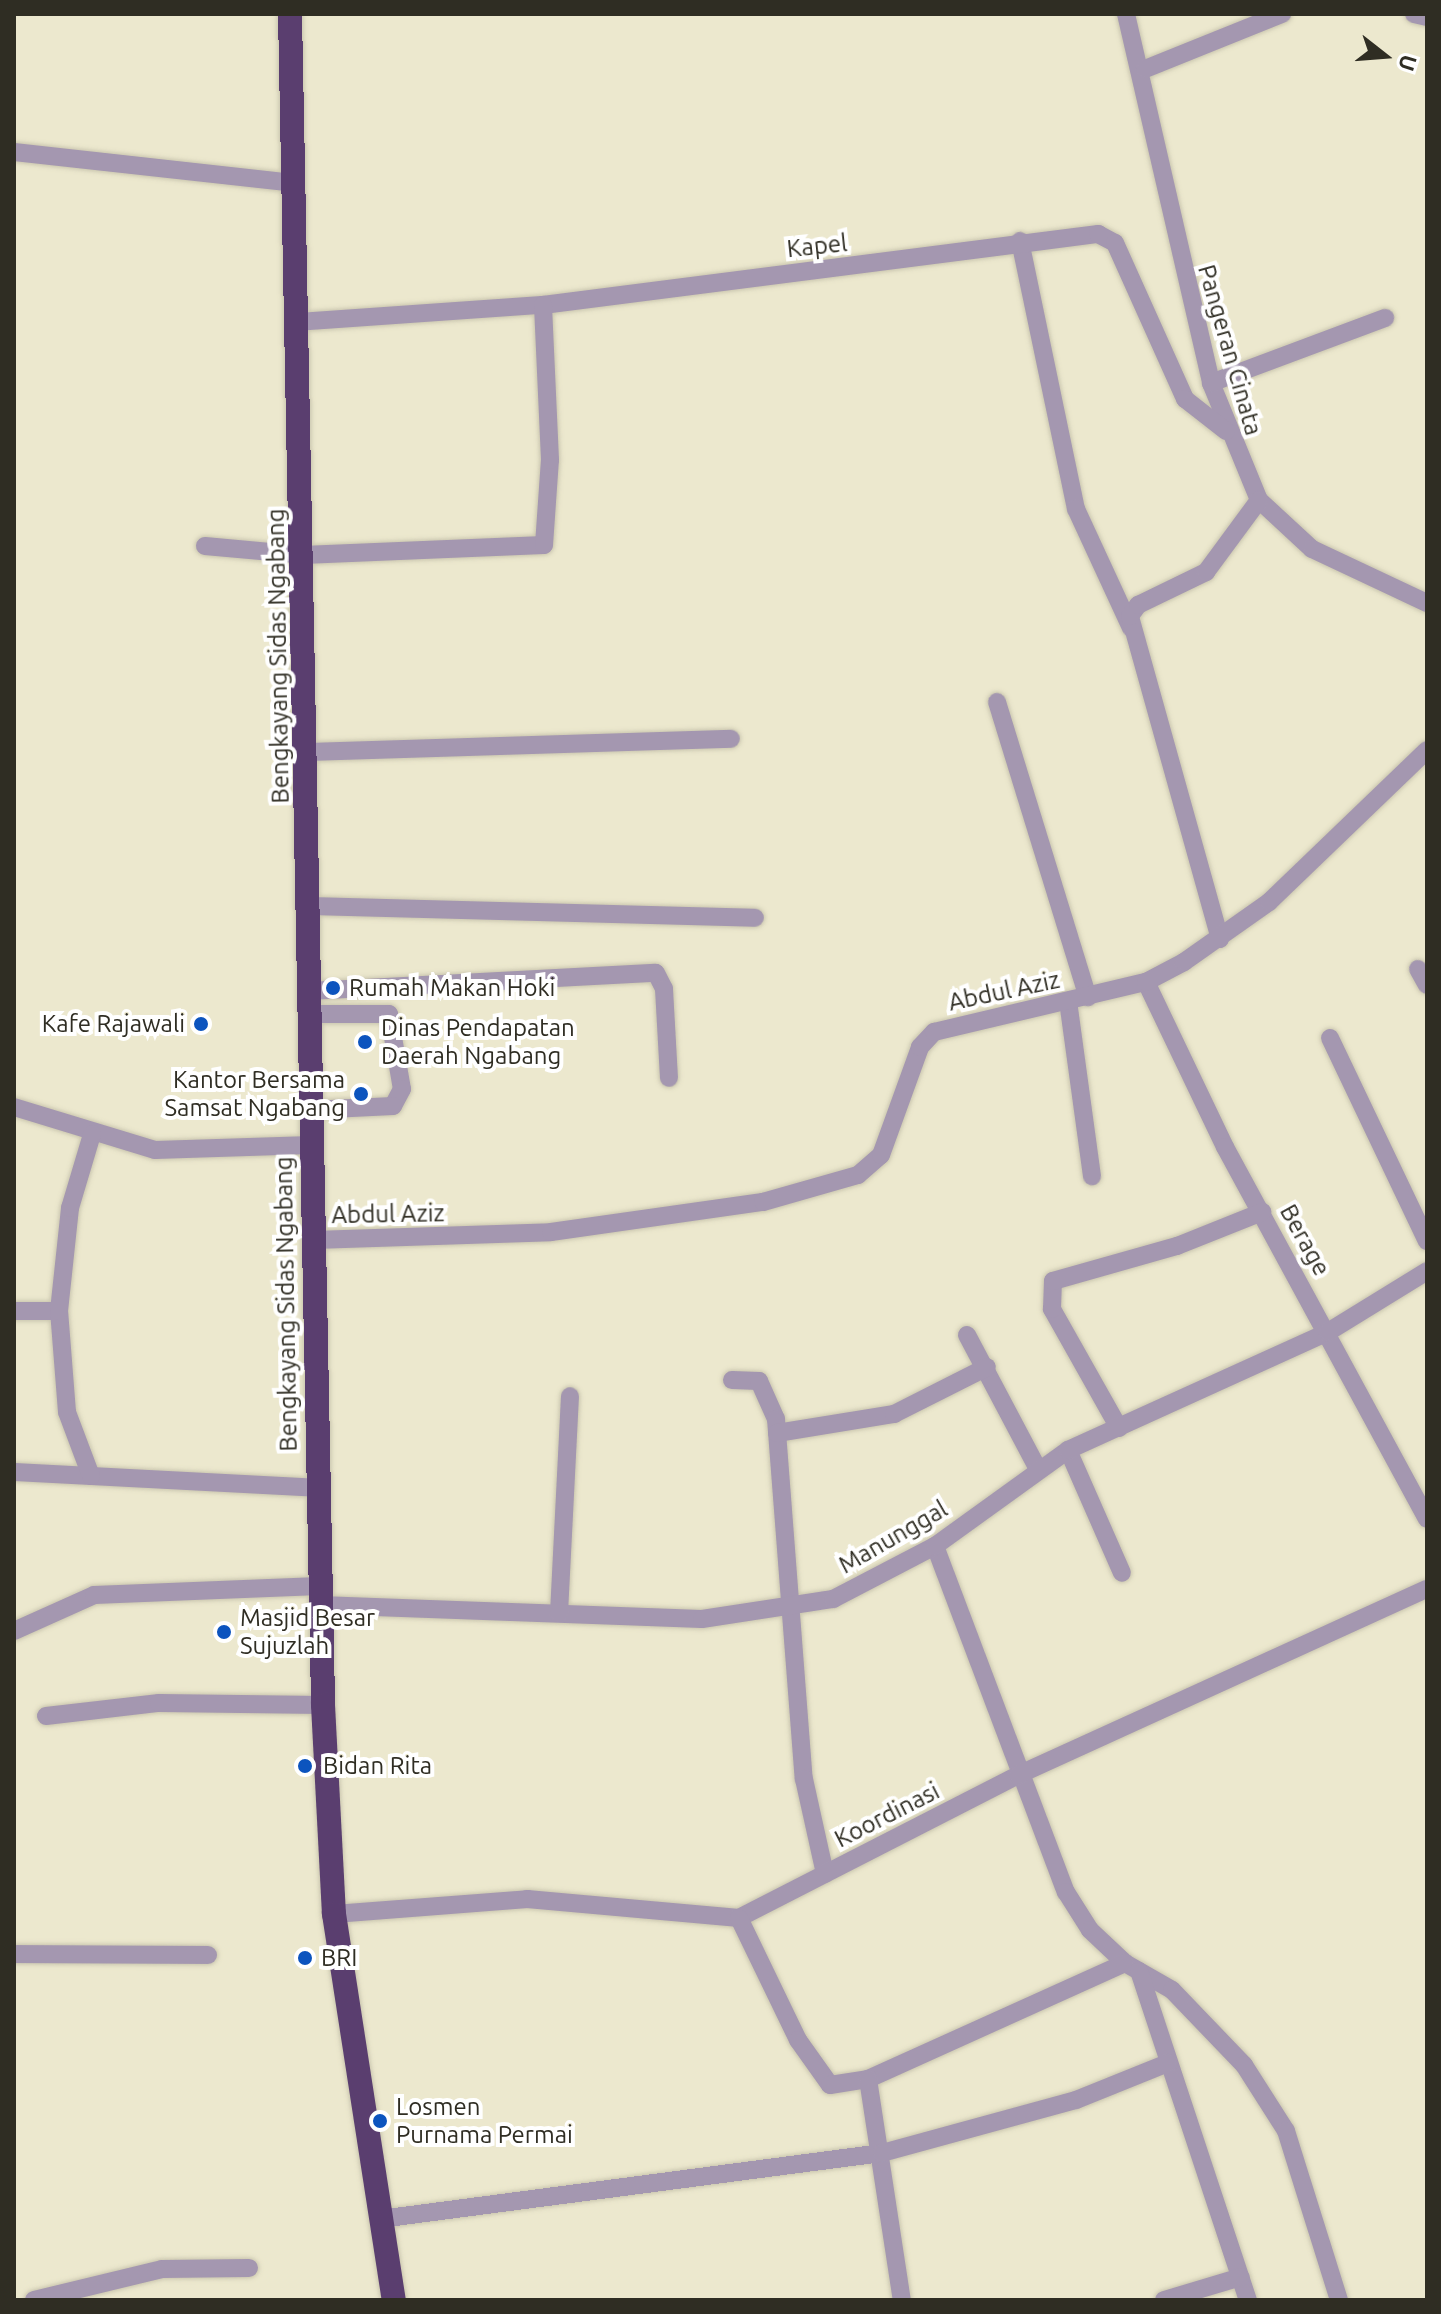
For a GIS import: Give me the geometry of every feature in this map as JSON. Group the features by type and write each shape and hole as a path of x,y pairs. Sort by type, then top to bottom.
{"highway":[{"name":"Bengkayang Sidas Ngabang","path":"290,14 309,752 308,1003 323,1705 334,1914 394,2300"}],"street":[{"name":"Pangeran Cinata","path":"1126,14 1145,69 1165,193 1211,383 1226,431 1259,500 1312,549 1427,603"},
{"path":"1145,69 1282,14"},
{"path":"1414,14 1427,17"},
{"path":"14,152 293,183"},
{"name":"Kapel","path":"297,322 543,305 947,257 1020,241 1109,236 1185,399 1226,431"},
{"path":"1020,241 1076,509 1131,628 1220,939"},
{"path":"205,546 303,555 548,541 543,305"},
{"path":"1211,383 1385,318"},
{"path":"1131,628 1138,605 1206,572 1259,500"},
{"path":"997,702 1088,997"},
{"path":"309,752 731,739"},
{"name":"Abdul Aziz","path":"314,1240 551,1232 763,1202 858,1175 888,1142 920,1047 934,1032 1146,982 1220,939 1427,750"},
{"path":"310,906 755,918"},
{"path":"308,1003 656,973 664,989 669,1078"},
{"name":"Berage","path":"1146,982 1262,1212 1427,1519"},
{"path":"1068,1001 1092,1176"},
{"path":"308,1003 389,1014 402,1089 393,1106 310,1110"},
{"path":"1330,1038 1427,1241"},
{"path":"14,1107 92,1134 166,1150 311,1145"},
{"path":"91,1476 67,1412 59,1311 70,1208 92,1134"},
{"path":"1119,1428 1052,1309 1053,1281 1177,1246 1262,1212"},
{"name":"Manunggal","path":"14,1631 94,1595 320,1596 559,1613 702,1619 793,1609 833,1599 935,1546 1037,1467 1328,1332 1427,1271"},
{"path":"14,1311 59,1311"},
{"path":"967,1335 987,1367 1037,1467"},
{"path":"777,1433 894,1414 987,1367"},
{"path":"732,1380 759,1381 777,1433 810,1824 825,1874"},
{"path":"559,1613 570,1396"},
{"path":"1068,1450 1122,1573"},
{"path":"14,1472 317,1488"},
{"path":"935,1546 1018,1775 1066,1892 1132,1967 1172,1990 1211,2028 1271,2106 1317,2213 1339,2300"},
{"name":"Koordinasi","path":"739,1918 1018,1775 1427,1589"},
{"path":"46,1716 159,1703 323,1705"},
{"path":"334,1914 527,1899 739,1918 819,2076 830,2085 868,2079 1132,1967"},
{"path":"14,1954 208,1955"},
{"path":"1132,1967 1168,2063 1248,2300"},
{"path":"380,2219 882,2153 1076,2100 1168,2063"},
{"path":"868,2079 882,2153 902,2300"},
{"path":"34,2300 162,2269 249,2268"},
{"path":"1164,2300 1241,2277"}],"place":[{"name":"Rumah Makan Hoki","path":"333,988"},
{"name":"Kafe Rajawali","path":"201,1024"},
{"name":"Dinas Pendapatan Daerah Ngabang","path":"365,1042"},
{"name":"Kantor Bersama Samsat Ngabang","path":"361,1094"},
{"name":"Masjid Besar Sujuzlah","path":"224,1632"},
{"name":"Bidan Rita","path":"305,1766"},
{"name":"BRI","path":"305,1958"},
{"name":"Losmen Purnama Permai","path":"380,2121"}]}
